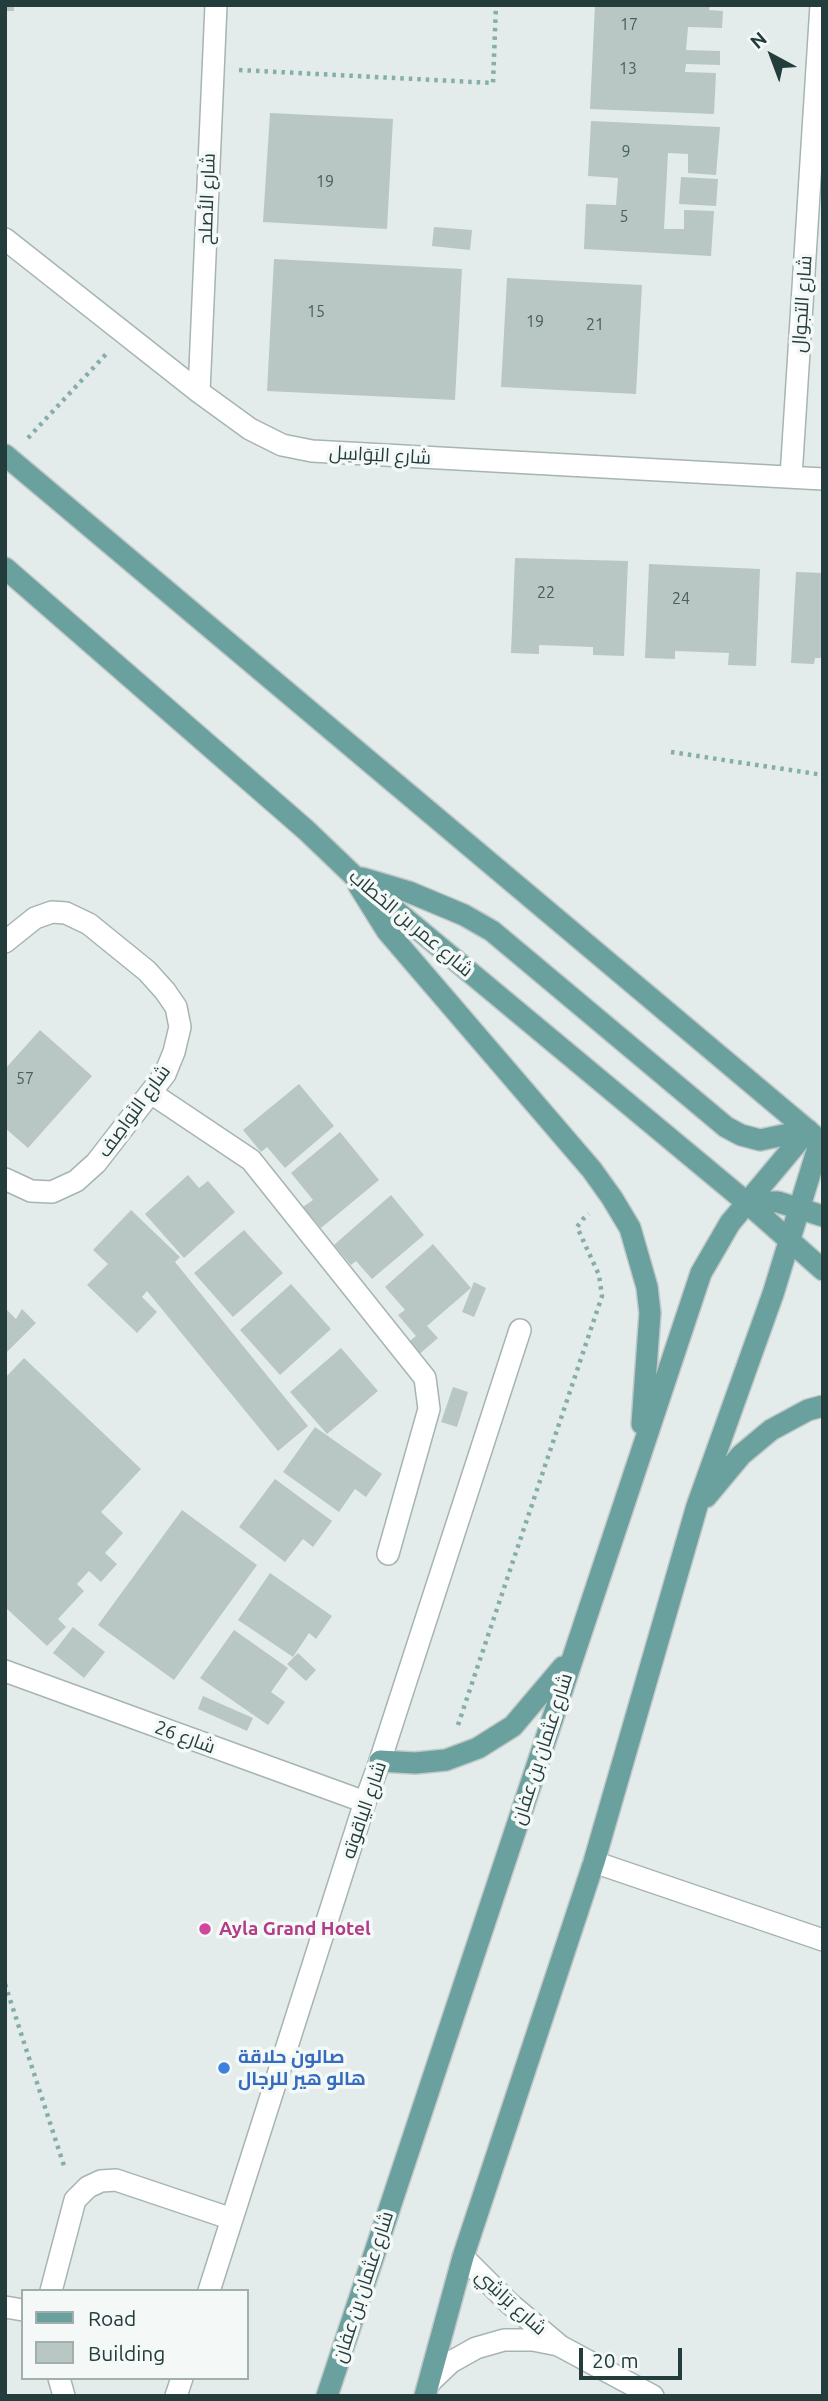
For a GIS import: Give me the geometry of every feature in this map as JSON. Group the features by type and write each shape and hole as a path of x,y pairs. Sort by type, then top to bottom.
{"main road":[{"path":"7,457 817,1138"},
{"name":"شارع عمر بن الخطاب","path":"5,568 354,875 746,1202 823,1270"},
{"path":"354,875 409,892 464,915 492,931 726,1127 741,1135 760,1140 817,1138"},
{"path":"354,875 367,901 387,930 592,1170 630,1228 647,1287 650,1313 640,1456"},
{"path":"427,2389 463,2257 593,1862 697,1506 773,1294 800,1208 817,1138"},
{"name":"شارع عثمان بن عفان","path":"327,2396 701,1273 720,1239 746,1202 817,1138"},
{"path":"746,1202 778,1202 823,1216"},
{"path":"697,1506 741,1455 771,1430 808,1410 823,1406"},
{"path":"380,1761 415,1763 446,1760 478,1748 513,1726 542,1695 573,1654"}],"street":[{"name":"شارع الأصلح","path":"199,392 216,5"},
{"name":"شارع التجوال","path":"791,477 821,5"},
{"name":"شارع البَوَاسِل","path":"5,239 199,392 250,429 282,445 312,451 823,479"},
{"name":"شارع النَواصِف","path":"5,942 35,918 52,912 66,913 89,925 147,971 176,1007 180,1027 165,1074 96,1163 76,1181 52,1192 31,1191 5,1179"},
{"path":"151,1093 251,1160 425,1378 429,1409 388,1554"},
{"name":"شارع الياقوته","path":"210,2289 365,1802 520,1330"},
{"name":"شارع 26","path":"5,1671 365,1802"},
{"path":"593,1862 813,1937 823,1922"},
{"path":"51,2289 75,2200 88,2187 101,2181 116,2180 232,2219"},
{"name":"شارع بَرَاشِي","path":"463,2257 509,2303 561,2346 653,2396"},
{"name":"شارع بَرَاشِي","path":"427,2389 451,2362 476,2348 504,2340 533,2340 561,2346"}],"path":[{"path":"213,69 493,83 496,5"},
{"path":"7,457 125,334"},
{"path":"671,752 823,775"},
{"path":"446,1760 602,1296 599,1275 577,1227 583,1219 612,1198"},
{"path":"5,1984 75,2200"}],"building":[{"path":"5,5 14,5 14,11 5,11"},
{"path":"595,5 710,5 709,10 723,11 722,28 688,27 686,50 720,51 720,65 686,64 685,72 716,73 714,114 590,109"},
{"path":"270,113 393,119 387,229 263,222"},
{"path":"591,121 720,127 716,175 688,173 688,154 668,153 664,229 684,229 684,210 714,211 711,256 584,249 586,204 616,205 618,178 588,176"},
{"path":"681,177 718,179 716,206 679,204"},
{"path":"434,227 472,230 470,250 432,246"},
{"path":"274,259 462,269 455,400 267,391"},
{"path":"507,278 642,285 636,394 501,387"},
{"path":"515,558 628,561 624,656 593,655 593,647 539,645 539,654 511,653"},
{"path":"649,564 760,569 756,666 728,665 729,653 675,651 675,659 645,658"},
{"path":"796,572 823,573 823,658 815,658 814,664 791,663"},
{"path":"40,1030 92,1076 28,1148 5,1128 5,1069"},
{"path":"299,1084 334,1126 285,1168 267,1147 261,1152 243,1130"},
{"path":"340,1132 379,1180 321,1228 303,1207 313,1200 291,1173"},
{"path":"188,1175 199,1188 208,1181 235,1212 184,1258 145,1214"},
{"path":"391,1195 424,1235 372,1279 356,1261 351,1265 334,1245"},
{"path":"131,1210 180,1257 175,1262 308,1426 278,1451 147,1291 142,1297 157,1312 137,1333 87,1285 108,1264 93,1250"},
{"path":"244,1230 283,1273 233,1317 194,1273"},
{"path":"433,1244 471,1288 427,1326 438,1338 417,1356 406,1344 416,1336 398,1315 405,1310 385,1287"},
{"path":"474,1282 486,1288 474,1317 462,1312"},
{"path":"291,1284 331,1329 280,1375 240,1330"},
{"path":"5,1308 16,1319 22,1309 36,1323 5,1354"},
{"path":"341,1348 378,1391 327,1434 290,1392"},
{"path":"24,1358 141,1469 101,1512 123,1533 105,1553 117,1564 101,1582 89,1571 77,1584 84,1591 58,1619 66,1627 47,1646 5,1607 5,1378"},
{"path":"453,1387 468,1392 457,1427 441,1422"},
{"path":"315,1427 382,1474 366,1497 355,1489 339,1512 283,1472"},
{"path":"275,1479 332,1521 313,1547 303,1539 285,1562 239,1527"},
{"path":"182,1510 257,1565 174,1680 98,1625"},
{"path":"270,1573 332,1616 316,1639 309,1633 293,1657 238,1620"},
{"path":"73,1627 105,1652 84,1678 53,1653"},
{"path":"234,1630 288,1668 271,1692 285,1702 268,1725 200,1678"},
{"path":"298,1653 316,1670 306,1681 287,1664"},
{"path":"203,1696 253,1718 247,1731 198,1709"}],"place":[{"name":"Ayla Grand Hotel","path":"205,1929"},
{"name":"صالون حلاقة هالو هير للرجال","path":"224,2068"}]}
